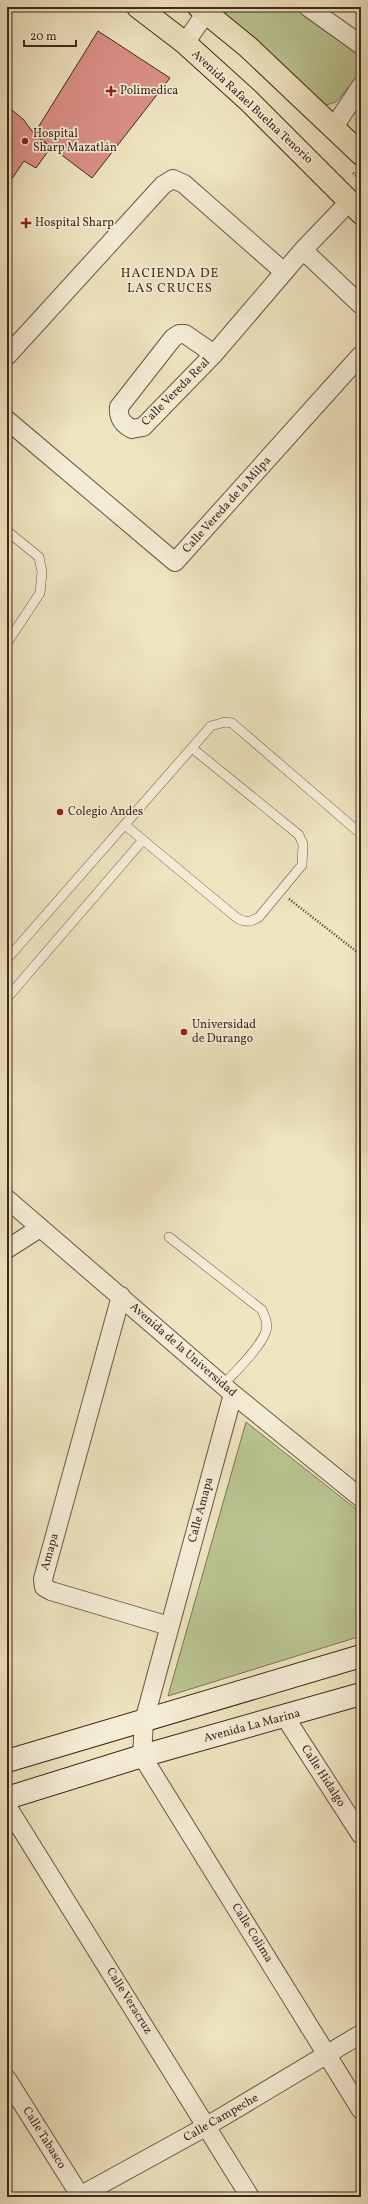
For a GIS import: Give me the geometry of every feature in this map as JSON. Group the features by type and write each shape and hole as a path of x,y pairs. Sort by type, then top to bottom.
{"main road":[{"name":"Avenida Rafael Buelna Tenorio","path":"138,7 185,43 248,100 356,207"},
{"path":"205,9 248,47 361,154"},
{"path":"7,1761 361,1656"},
{"name":"Avenida La Marina","path":"7,1798 142,1756 285,1717 361,1694"}],"street":[{"path":"308,7 361,46"},
{"path":"185,43 205,9"},
{"path":"334,127 361,86"},
{"path":"7,356 163,185 173,179 184,184 284,272"},
{"name":"Calle Vereda Real","path":"214,354 184,334 179,334 174,338 119,407 119,417 132,429 143,427 214,354 303,250 356,207"},
{"path":"303,250 361,305"},
{"name":"Calle Vereda de la Milpa","path":"7,420 175,562 361,355"},
{"name":"Avenida de la Universidad","path":"7,1200 228,1389 361,1498"},
{"path":"7,1249 40,1228"},
{"name":"Amapa","path":"121,1296 43,1579 44,1587 51,1591 169,1626"},
{"name":"Calle Amapa","path":"169,1626 228,1389"},
{"path":"142,1756 144,1721 169,1626"},
{"name":"Calle Hidalgo","path":"285,1717 361,1835"},
{"name":"Calle Colima","path":"142,1756 361,2110"},
{"name":"Calle Veracruz","path":"7,1806 250,2197"},
{"name":"Calle Campeche","path":"80,2197 207,2126 361,2034"},
{"name":"Calle Tabasco","path":"7,2079 80,2197"}],"lane":[{"path":"7,531 39,557 42,572 40,593 7,643"},
{"path":"7,959 211,726 225,722 232,723 361,834"},
{"path":"125,826 244,922 251,922 259,917 302,865 303,844 299,835 192,748"},
{"path":"7,998 143,840"},
{"path":"169,1237 262,1310 266,1319 266,1331 228,1389"}],"path":[{"path":"280,892 361,955"}],"green space":[{"path":"225,7 300,7 361,55 361,73 336,102 326,105 226,18"},
{"path":"246,1422 361,1513 361,1636 168,1696"}],"building":[{"name":"Polimedica","path":"98,31 170,78 92,178 34,134"},
{"name":"Hospital Sharp Mazatlán","path":"7,106 23,119 35,135 51,147 36,168 24,161 7,186"}],"place":[{"name":"Polimedica","path":"111,91"},
{"name":"Hospital Sharp Mazatlán","path":"25,141"},
{"name":"Hospital Sharp","path":"26,223"},
{"name":"Colegio Andes","path":"60,812"},
{"name":"Universidad de Durango","path":"184,1032"}],"district":[{"name":"HACIENDA DE LAS CRUCES","path":"170,282"}]}
